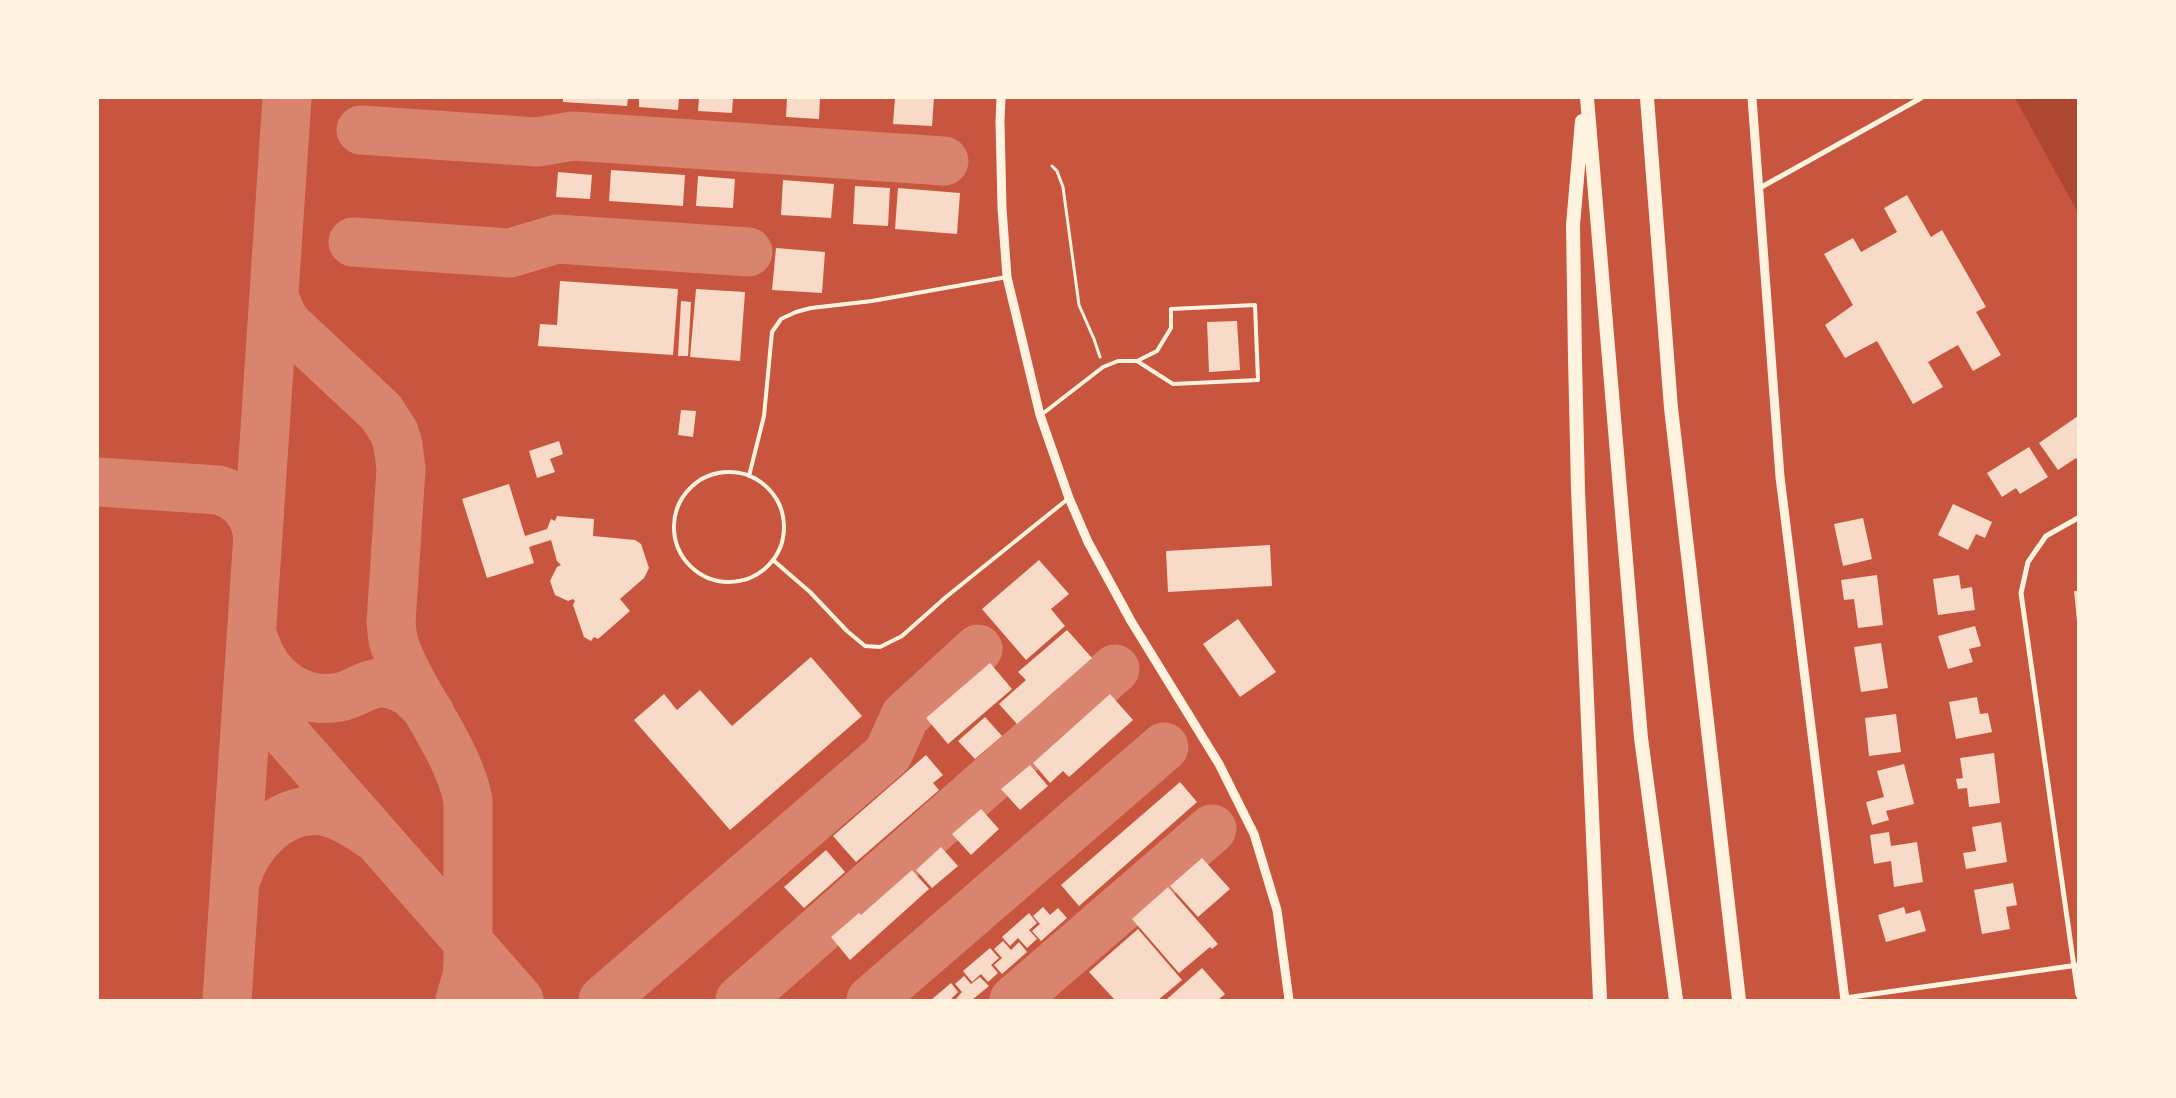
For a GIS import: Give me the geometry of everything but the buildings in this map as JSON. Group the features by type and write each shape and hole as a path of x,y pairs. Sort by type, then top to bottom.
{"highway":[{"path":"1586,98 1573,225 1574,339 1578,490 1600,1000"},
{"path":"1586,98 1641,738 1676,1000"},
{"path":"1647,98 1671,408 1739,1000"}],"street":[{"path":"1001,98 1002,208 1007,277 1040,415 1069,498 1088,542 1131,621 1219,764 1254,834 1278,910 1289,1000"},
{"path":"1752,98 1780,477 1845,999 2076,965"},
{"path":"1758,189 1921,98"},
{"path":"2078,518 2046,536 2028,562 2021,593 2076,965 2078,995"}],"lane":[{"path":"750,476 764,416 772,332 781,319 811,308 872,301 1007,277"},
{"path":"1040,415 1103,367 1118,361 1137,361 1157,351 1171,328 1171,309 1256,305 1258,380 1173,384 1137,361"},
{"path":"734,472 750,476 764,484 775,497 782,512 784,529 781,545 773,560 763,570 750,578 733,582 714,581 697,573 685,562 677,548 674,531 675,514 681,499 692,486 704,477 734,472"},
{"path":"773,560 810,592 847,632 865,646 880,647 902,636 946,596 1069,498"}],"path":[{"path":"1052,166 1057,172 1063,187 1079,305 1094,339 1103,367"}],"shaded area":[{"path":"2015,98 2078,98 2078,213"}],"taxiway":[{"path":"227,1000 287,98"},
{"path":"361,130 537,142 573,136 944,161"},
{"path":"353,242 510,253 557,239 748,252"},
{"path":"274,297 288,325 381,412 394,432 398,445 401,469 391,623 393,640 410,680 454,759 468,800 468,964 467,976 460,1000"},
{"path":"98,482 218,490 233,496 245,506 250,512 258,536"},
{"path":"255,642 260,655 276,678 299,693 312,697 340,697 372,684 391,684 410,693 430,713"},
{"path":"603,1000 888,754 905,716 978,649"},
{"path":"251,667 261,698 282,730 519,1000"},
{"path":"740,1000 1115,669"},
{"path":"871,1000 1164,747"},
{"path":"236,880 241,866 257,841 279,821 292,815 307,811 329,812 348,820 370,834"},
{"path":"1014,1000 1212,829"}]}
